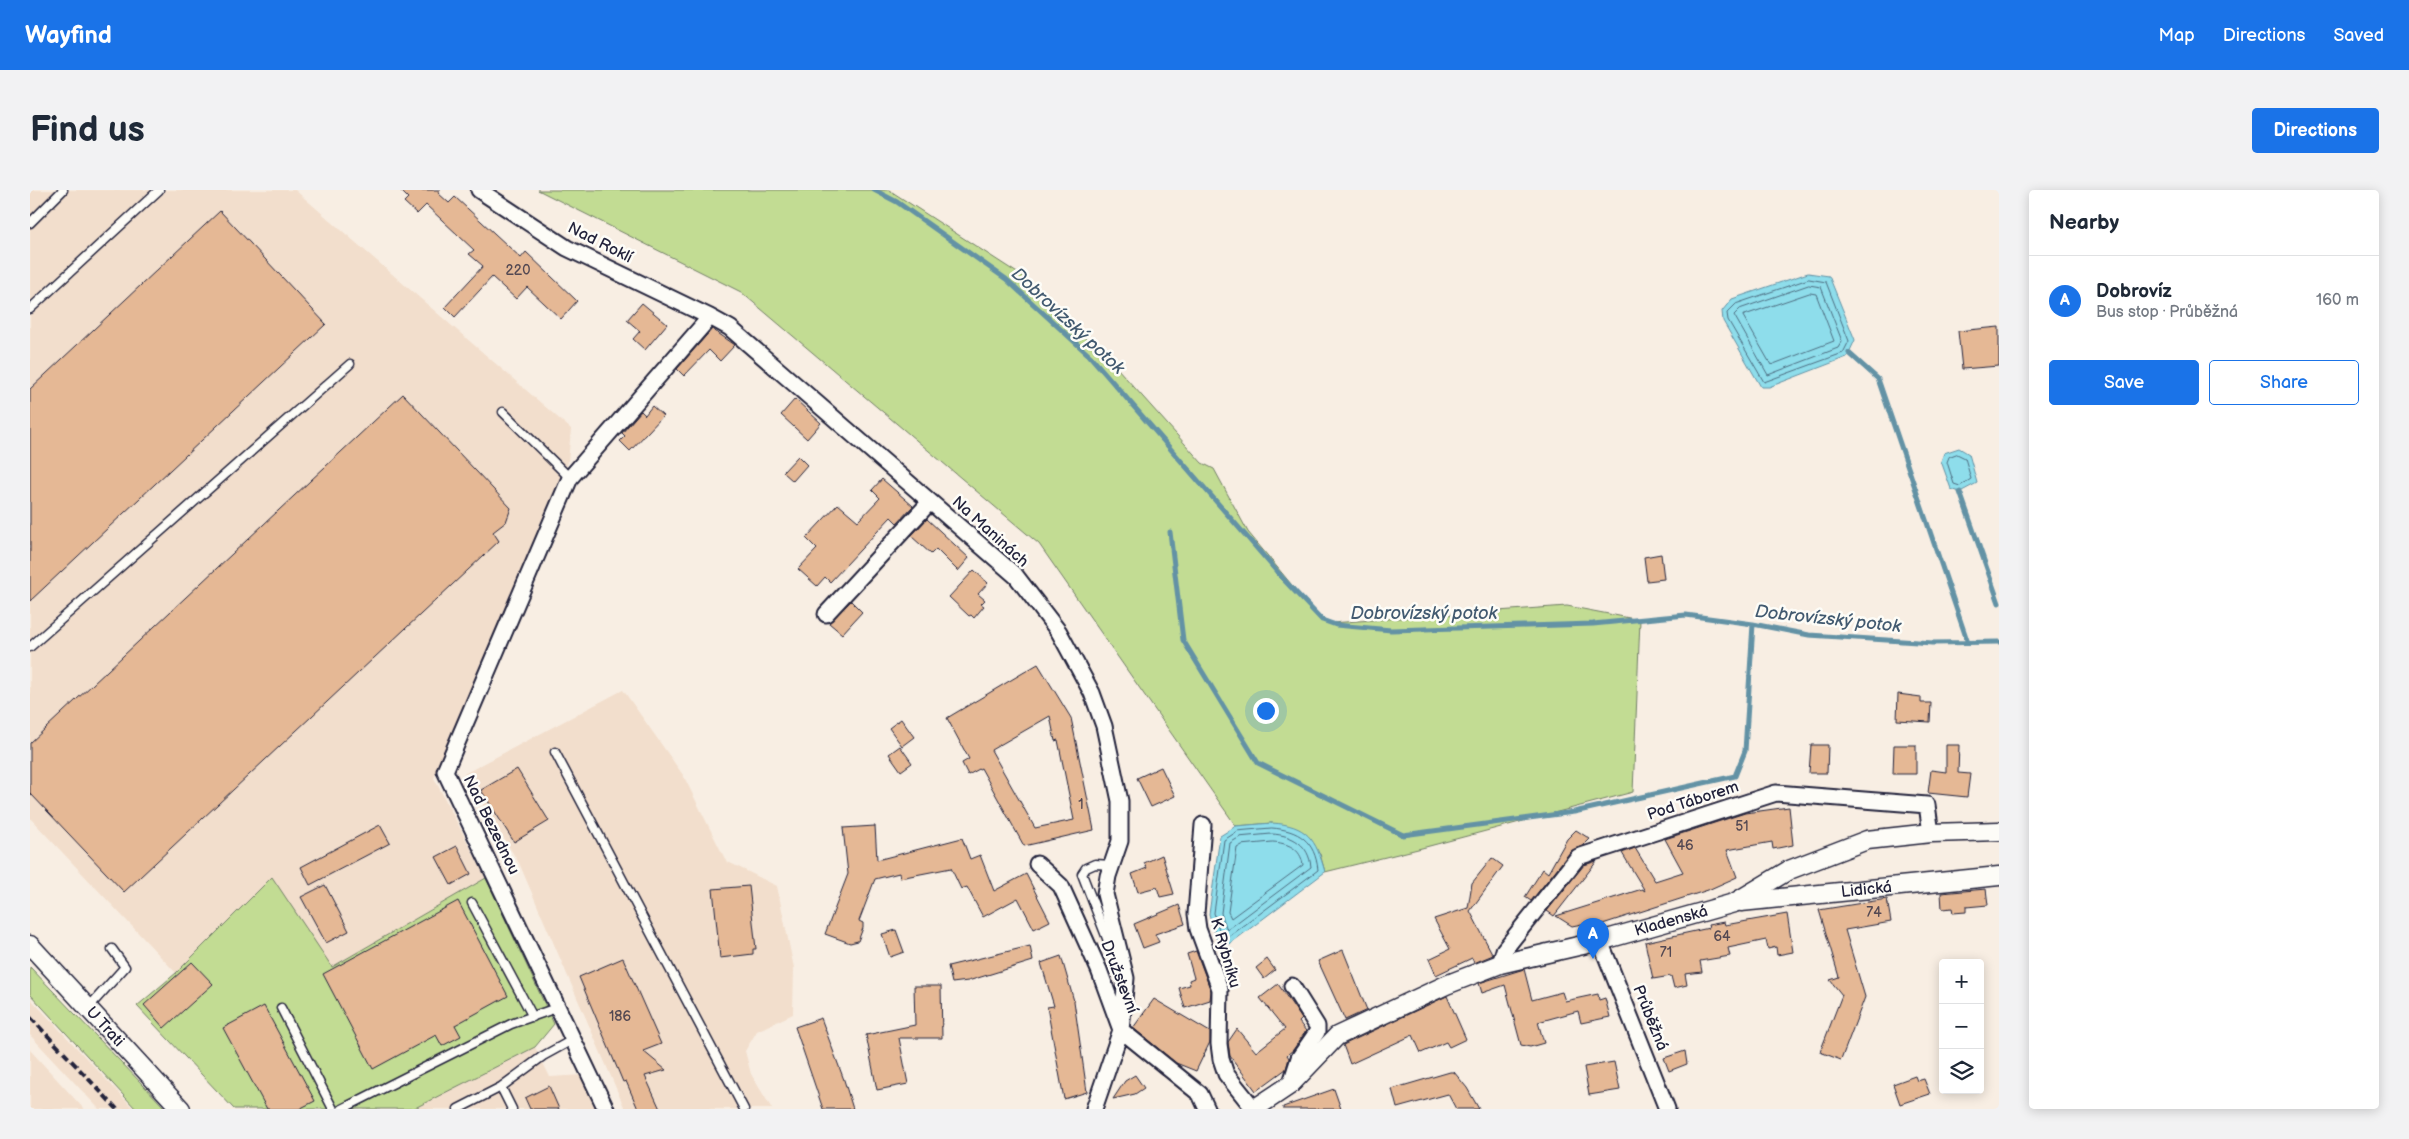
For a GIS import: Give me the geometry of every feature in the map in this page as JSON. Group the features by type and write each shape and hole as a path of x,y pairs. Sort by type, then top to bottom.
{"street":[{"name":"Nad Roklí","path":"479,190 567,248 710,317"},
{"name":"Nad Bezednou","path":"606,1109 445,771 570,478 594,448 710,317"},
{"name":"Na Maninách","path":"710,317 730,328 1016,576 1059,632 1092,693 1104,726 1120,801 1120,841 1108,876 1105,894 1126,978 1121,1030 1094,1109"},
{"path":"826,614 930,502"},
{"name":"Pod Táborem","path":"1500,964 1504,950 1578,857 1776,793 1927,805 1931,833"},
{"name":"K Rybníku","path":"1204,825 1196,914 1198,929 1220,989 1219,1044 1221,1059 1226,1074 1254,1109"},
{"name":"Kladenská","path":"1254,1109 1290,1085 1337,1036 1446,985 1500,964 1600,940 1734,903 1789,870 1867,840 1931,833 1999,831"},
{"name":"Družstevní","path":"1037,864 1061,886 1100,970 1121,1030 1200,1094 1207,1109"},
{"name":"Lidická","path":"1734,903 1999,876"},
{"name":"Průběžná","path":"1600,940 1667,1109"},
{"name":"U Trati","path":"30,945 181,1109"},
{"path":"1290,1085 1299,1058 1318,1032 1292,986"}],"lane":[{"path":"30,223 63,190"},
{"path":"30,309 159,190"},
{"path":"30,647 350,364"},
{"path":"503,412 570,478"},
{"path":"555,752 744,1109"},
{"path":"1112,866 1095,864 1086,868 1082,874 1114,957 1126,978"},
{"path":"472,903 533,1017"},
{"path":"88,1008 125,967 112,948"},
{"path":"342,1109 511,1024 559,1007"},
{"path":"281,1008 333,1109"},
{"path":"458,1109 501,1087 542,1056 574,1039"},
{"path":"501,1087 512,1109"}],"shaded area":[{"path":"30,190 295,190 571,429 568,462 434,778 486,878 332,968 271,878 176,973 30,818"},
{"path":"623,690 683,775 726,861 777,886 794,968 793,1014 757,1031 745,1051 751,1074 772,1109 625,1109 519,863 464,774"},
{"path":"30,998 134,1109 99,1109 30,1035"},
{"path":"535,1047 550,1077 584,1075 596,1109 413,1109"},
{"path":"30,1050 84,1109 30,1109"}],"green space":[{"path":"538,190 889,190 1025,278 1048,304 1117,368 1202,463 1214,469 1248,532 1315,613 1331,623 1567,606 1640,620 1633,792 1325,872 1320,854 1272,823 1236,826 1039,544 741,292"},
{"path":"272,877 332,967 486,878 554,1024 535,1047 413,1109 234,1109 137,1006 176,973"},
{"path":"30,967 166,1109 136,1109 30,994"}],"water":[{"path":"1808,273 1829,276 1855,340 1847,357 1769,387 1761,387 1723,321 1722,311 1732,299"},
{"path":"1959,448 1969,454 1977,483 1960,492 1951,489 1941,461 1944,453"},
{"path":"1272,823 1294,827 1308,836 1318,851 1325,872 1227,946 1217,940 1209,914 1220,836 1236,826"}],"building":[{"path":"400,190 440,190 438,193 449,203 455,197 521,258 526,252 577,301 561,319 527,287 516,299 492,277 455,317 445,307 483,266 469,254 474,250 426,205 417,214 404,202 408,198"},
{"path":"220,211 326,324 30,601 30,389"},
{"path":"642,303 667,324 645,350 633,339 640,331 627,320"},
{"path":"1999,327 1999,366 1962,369 1958,331"},
{"path":"712,329 735,345 720,361 709,350 684,376 677,369"},
{"path":"403,394 511,508 506,522 493,532 499,541 124,892 30,793 30,743"},
{"path":"795,399 821,423 807,439 781,415"},
{"path":"652,406 663,416 630,451 620,441 625,436 622,433 641,411 645,415"},
{"path":"798,456 807,465 793,481 783,472"},
{"path":"882,479 913,506 897,523 891,517 830,582 825,577 817,586 798,569 817,549 806,538 838,504 858,521 880,498 872,490"},
{"path":"927,519 969,558 958,571 936,549 931,554 911,536"},
{"path":"1661,554 1664,579 1647,581 1644,557"},
{"path":"974,570 988,583 978,594 985,600 981,604 984,606 974,618 971,615 969,616 949,597"},
{"path":"851,601 862,612 842,634 829,623"},
{"path":"1038,664 1071,718 1094,830 1024,846 981,768 968,775 962,763 969,759 947,718","holes":["1050,716 1055,741 1058,740 1074,820 1035,828 991,750"]},
{"path":"1898,694 1921,697 1921,703 1931,703 1930,722 1897,720"},
{"path":"901,719 914,737 902,746 889,728"},
{"path":"1811,745 1828,745 1827,773 1809,773"},
{"path":"1894,745 1916,745 1916,774 1893,774"},
{"path":"1946,745 1959,745 1958,773 1970,774 1967,797 1928,793 1931,770 1946,772"},
{"path":"900,746 912,763 901,771 889,754"},
{"path":"1161,767 1175,796 1151,807 1137,778"},
{"path":"517,769 549,821 514,842 481,790"},
{"path":"1789,807 1793,845 1773,849 1772,842 1727,850 1737,877 1708,890 1584,930 1582,924 1572,926 1556,916 1642,889 1645,891 1622,853 1635,848 1655,881 1683,872 1665,839 1745,813"},
{"path":"380,825 390,843 310,885 301,867"},
{"path":"875,826 877,860 962,838 970,859 980,855 994,891 1026,874 1050,921 1034,929 1018,898 983,917 967,887 961,889 951,868 900,878 899,873 875,879 859,921 863,923 863,928 858,941 850,943 825,934 848,874 843,828"},
{"path":"1576,830 1590,839 1584,845 1571,851 1531,901 1525,897 1543,869 1548,873 1567,839"},
{"path":"457,846 471,874 451,885 436,857"},
{"path":"1162,855 1174,894 1160,897 1157,887 1138,892 1132,874 1147,868 1144,863"},
{"path":"1492,858 1503,866 1470,911 1493,955 1474,963 1472,958 1436,975 1429,959 1450,949 1434,919 1468,908 1472,883"},
{"path":"1597,861 1554,916 1547,911 1584,865"},
{"path":"325,885 349,931 326,943 301,897"},
{"path":"749,886 756,949 753,949 753,954 720,958 713,889"},
{"path":"1986,889 1988,905 1966,907 1966,912 1953,913 1952,908 1942,909 1941,893"},
{"path":"1887,899 1891,922 1845,930 1865,997 1841,1060 1820,1052 1842,995 1830,980 1839,977 1819,910"},
{"path":"458,901 508,996 455,1025 461,1036 442,1046 436,1035 373,1069 323,974"},
{"path":"1179,905 1185,924 1155,934 1159,942 1143,948 1134,924"},
{"path":"1787,914 1793,952 1777,955 1776,947 1768,949 1766,940 1728,948 1730,956 1700,961 1702,972 1685,974 1687,985 1674,988 1671,976 1653,979 1645,942 1709,928 1708,925 1724,922 1725,925"},
{"path":"896,930 904,952 890,957 882,934"},
{"path":"1030,946 1033,961 968,981 952,983 948,966"},
{"path":"1343,950 1367,1010 1345,1020 1318,961"},
{"path":"1196,951 1211,991 1210,1000 1185,1008 1179,988 1190,985 1189,980 1194,978 1187,954"},
{"path":"1061,956 1074,1001 1087,1092 1064,1099 1047,1007 1054,1006 1041,963"},
{"path":"623,958 661,1044 643,1051 666,1070 645,1076 660,1109 638,1109 626,1081 623,1082 579,977"},
{"path":"1267,959 1275,970 1264,979 1256,968"},
{"path":"192,962 213,984 164,1028 144,1005"},
{"path":"1524,969 1532,1000 1562,992 1565,1001 1598,994 1599,1000 1605,998 1610,1017 1581,1023 1578,1011 1538,1022 1544,1043 1530,1047 1521,1045 1505,985 1482,993 1479,983"},
{"path":"1278,984 1302,1019 1299,1022 1306,1031 1293,1050 1287,1055 1289,1058 1286,1069 1256,1091 1230,1056 1228,1042 1237,1029 1256,1052 1285,1029 1260,998"},
{"path":"914,986 941,986 942,1038 899,1038 908,1084 877,1090 866,1035 915,1025"},
{"path":"1447,996 1466,1039 1449,1047 1446,1042 1421,1053 1413,1035 1350,1064 1343,1045"},
{"path":"1154,999 1210,1032 1210,1042 1196,1071 1176,1063 1133,1028"},
{"path":"264,1006 315,1101 299,1109 267,1109 223,1028"},
{"path":"821,1018 853,1109 823,1109 795,1027"},
{"path":"1685,1051 1687,1064 1669,1071 1664,1058"},
{"path":"1614,1062 1620,1090 1589,1095 1584,1067"},
{"path":"1454,1072 1467,1088 1479,1109 1456,1109 1448,1094 1397,1108 1392,1089"},
{"path":"1135,1075 1144,1088 1135,1094 1113,1099 1125,1081"},
{"path":"1915,1076 1917,1081 1924,1079 1930,1094 1900,1104 1893,1084"},
{"path":"549,1086 559,1109 530,1109 525,1098"},
{"path":"1334,1089 1341,1109 1283,1109 1283,1107"}],"waterway":[{"name":"Dobrovízský potok","path":"874,190 897,202 1006,279 1090,356 1286,582 1322,620 1336,625 1391,630 1593,624 1686,615 1753,624 1809,635 1933,643 1999,642"},
{"path":"1849,353 1878,379 1968,643"},
{"path":"1960,492 1999,603"},
{"path":"1170,532 1183,640 1258,763 1403,835 1574,812 1735,776 1745,751 1753,624"}],"railway":[{"path":"30,1017 117,1109"}],"place":[{"name":"Dobrovíz","path":"1593,959"}]}
